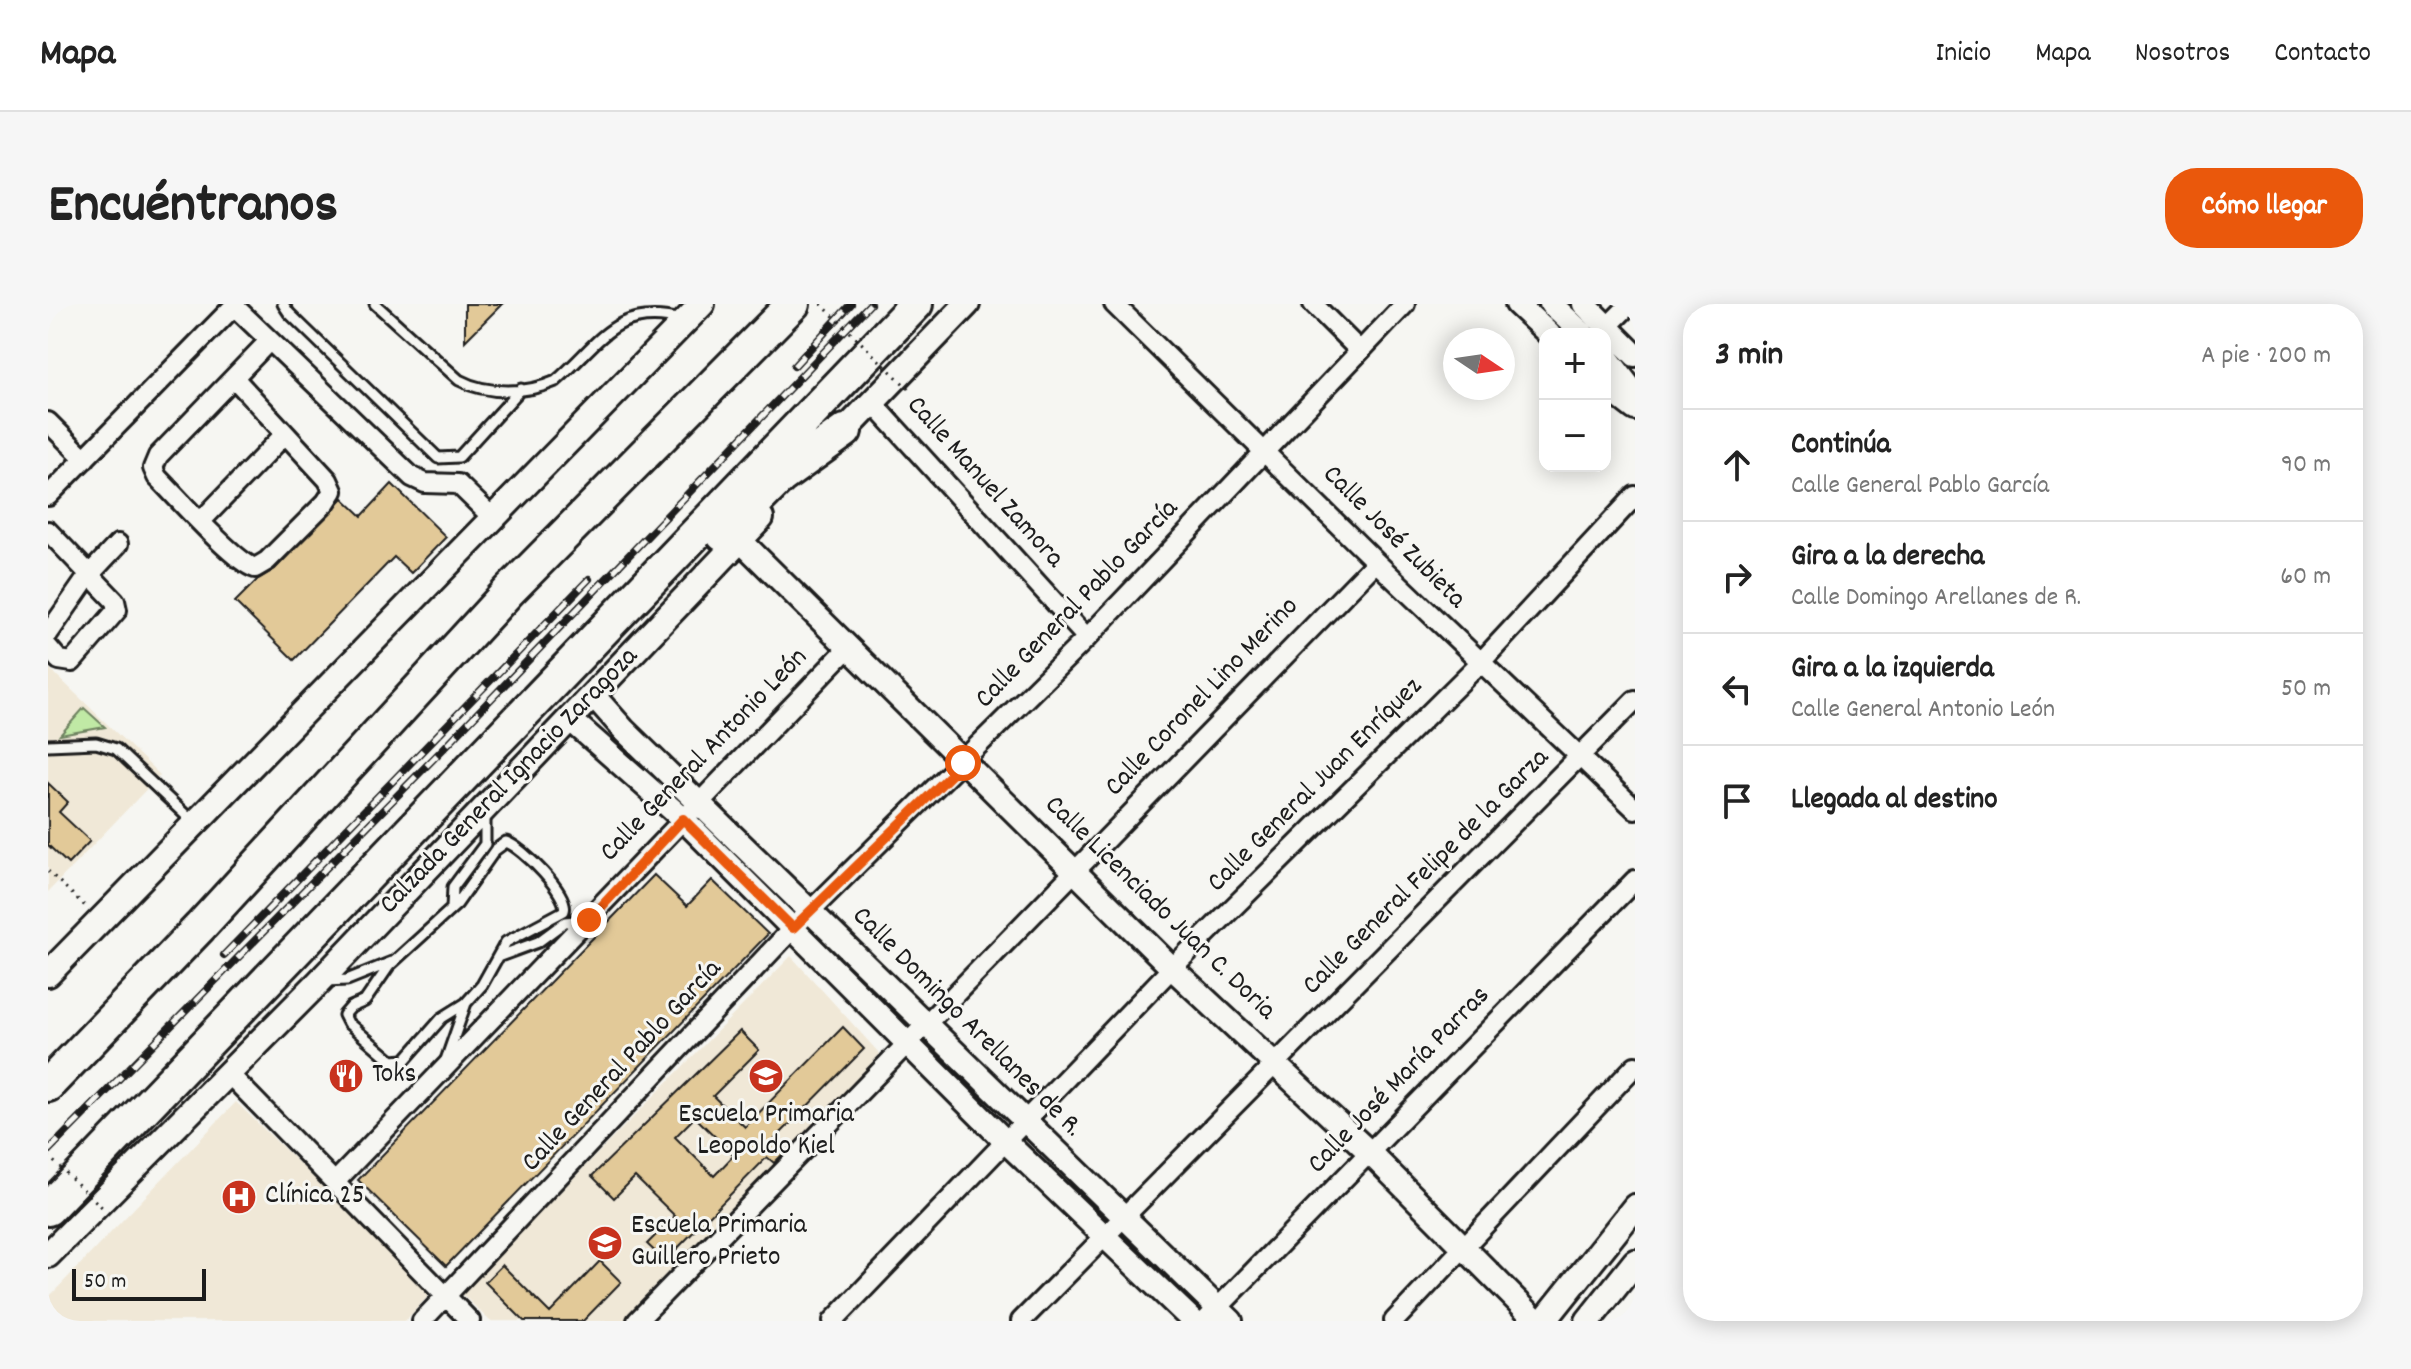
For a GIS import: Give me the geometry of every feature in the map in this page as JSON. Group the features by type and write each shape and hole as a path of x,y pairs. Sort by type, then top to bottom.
{"highway":[{"path":"48,1085 200,927 509,591 793,304"},
{"name":"Calzada General Ignacio Zaragoza","path":"48,1209 916,304"},
{"path":"609,622 725,534 781,477 845,431"}],"main road":[{"name":"Calzada General Ignacio Zaragoza","path":"48,1255 319,982 967,304"},
{"path":"48,974 694,312"},
{"path":"1544,1321 1632,1216"},
{"path":"1588,1321 1630,1278"}],"street":[{"name":"Calle José Zubieta","path":"1114,304 1376,562 1635,809"},
{"path":"1313,304 1359,350"},
{"name":"Calle General Pablo García","path":"422,1321 793,928 1087,638 1405,304"},
{"path":"1517,304 1543,328"},
{"path":"1551,304 1577,328"},
{"path":"1584,304 1608,326 1635,394"},
{"path":"1608,326 1630,304"},
{"path":"48,496 235,305 412,477 425,483 458,484 493,518"},
{"path":"234,378 328,480 333,491 326,502 267,561 255,568 243,562 201,521 157,477 153,468 158,456 269,341"},
{"path":"1611,391 1635,409"},
{"name":"Calle Manuel Zamora","path":"872,402 1087,638"},
{"path":"48,422 85,459"},
{"path":"201,521 285,434"},
{"name":"Calle General Juan Enríquez","path":"833,1321 1172,968 1481,662 1635,496"},
{"path":"48,531 115,601 115,615 72,662 59,660 48,647"},
{"name":"Calle Licenciado Juan C. Doria","path":"740,540 1172,968 1369,1152 1537,1321"},
{"path":"48,634 89,575 118,544"},
{"name":"Calle Coronel Lino Merino","path":"637,1321 1376,562"},
{"name":"Calle General Antonio León","path":"336,1181 849,647"},
{"name":"Calle Domingo Arellanes de R.","path":"594,696 793,928 1007,1143 1193,1321"},
{"name":"Calle General Felipe de la Garza","path":"1021,1321 1635,700"},
{"name":"Calle Domingo Arellanes de R.","path":"571,720 691,811 811,913 927,1023 1218,1317"},
{"path":"607,750 624,730"},
{"name":"Calle José María Parras","path":"1218,1317 1369,1152 1635,880"},
{"path":"1394,1321 1635,1066"},
{"path":"228,1073 470,1321"}],"lane":[{"path":"283,304 438,458 459,457 521,389"},
{"path":"378,305 459,380 484,389 521,389 556,381 624,320 639,315 694,312"},
{"path":"48,745 96,743 116,749 195,824"},
{"path":"452,908 453,887 485,844 485,810"},
{"path":"443,1070 466,1003 500,956 506,942 566,908 563,896 513,844 501,844 452,908 394,961 365,1001 351,1007 344,1015 348,1023 392,1061 405,1060 442,1018 466,1003"},
{"path":"500,956 538,942 565,922 589,920"},
{"path":"319,982 347,980 394,961"}],"path":[{"path":"821,304 910,390"},
{"path":"48,871 100,921"},
{"path":"48,1156 105,1210"}],"shaded area":[{"path":"48,667 160,775 48,892"},
{"path":"791,956 880,1054 627,1321 490,1321 461,1293"},
{"name":"Clínica 25","path":"236,1102 432,1292 405,1321 48,1321 48,1298"}],"green space":[{"path":"84,708 105,727 60,735"}],"building":[{"path":"465,304 502,304 465,341"},
{"path":"392,484 446,537 411,573 394,557 294,660 235,602 257,580 275,569 343,498 362,516"},
{"path":"48,783 68,802 59,812 90,841 68,864 48,845"},
{"path":"654,875 687,906 712,880 768,934 446,1266 358,1180"},
{"path":"843,1027 864,1049 771,1143 783,1154 774,1163 767,1157 665,1261 647,1244 675,1216 635,1177 614,1198 592,1176 740,1031 759,1050 713,1096 745,1127","holes":["695,1117 734,1155 714,1176 675,1137"]},
{"path":"600,1261 621,1282 583,1321 524,1321 485,1282 502,1265 550,1313"}],"railway":[{"path":"794,366 851,304"},
{"path":"48,1151 443,749 870,304"},
{"path":"224,955 589,579"}],"place":[{"name":"Toks","path":"346,1076"},
{"name":"Escuela Primaria Leopoldo Kiel","path":"766,1076"},
{"name":"Clínica 25","path":"239,1197"},
{"name":"Escuela Primaria Guillero Prieto","path":"605,1243"}],"route":[{"path":"589,920 683,819 793,928 963,763"}]}
